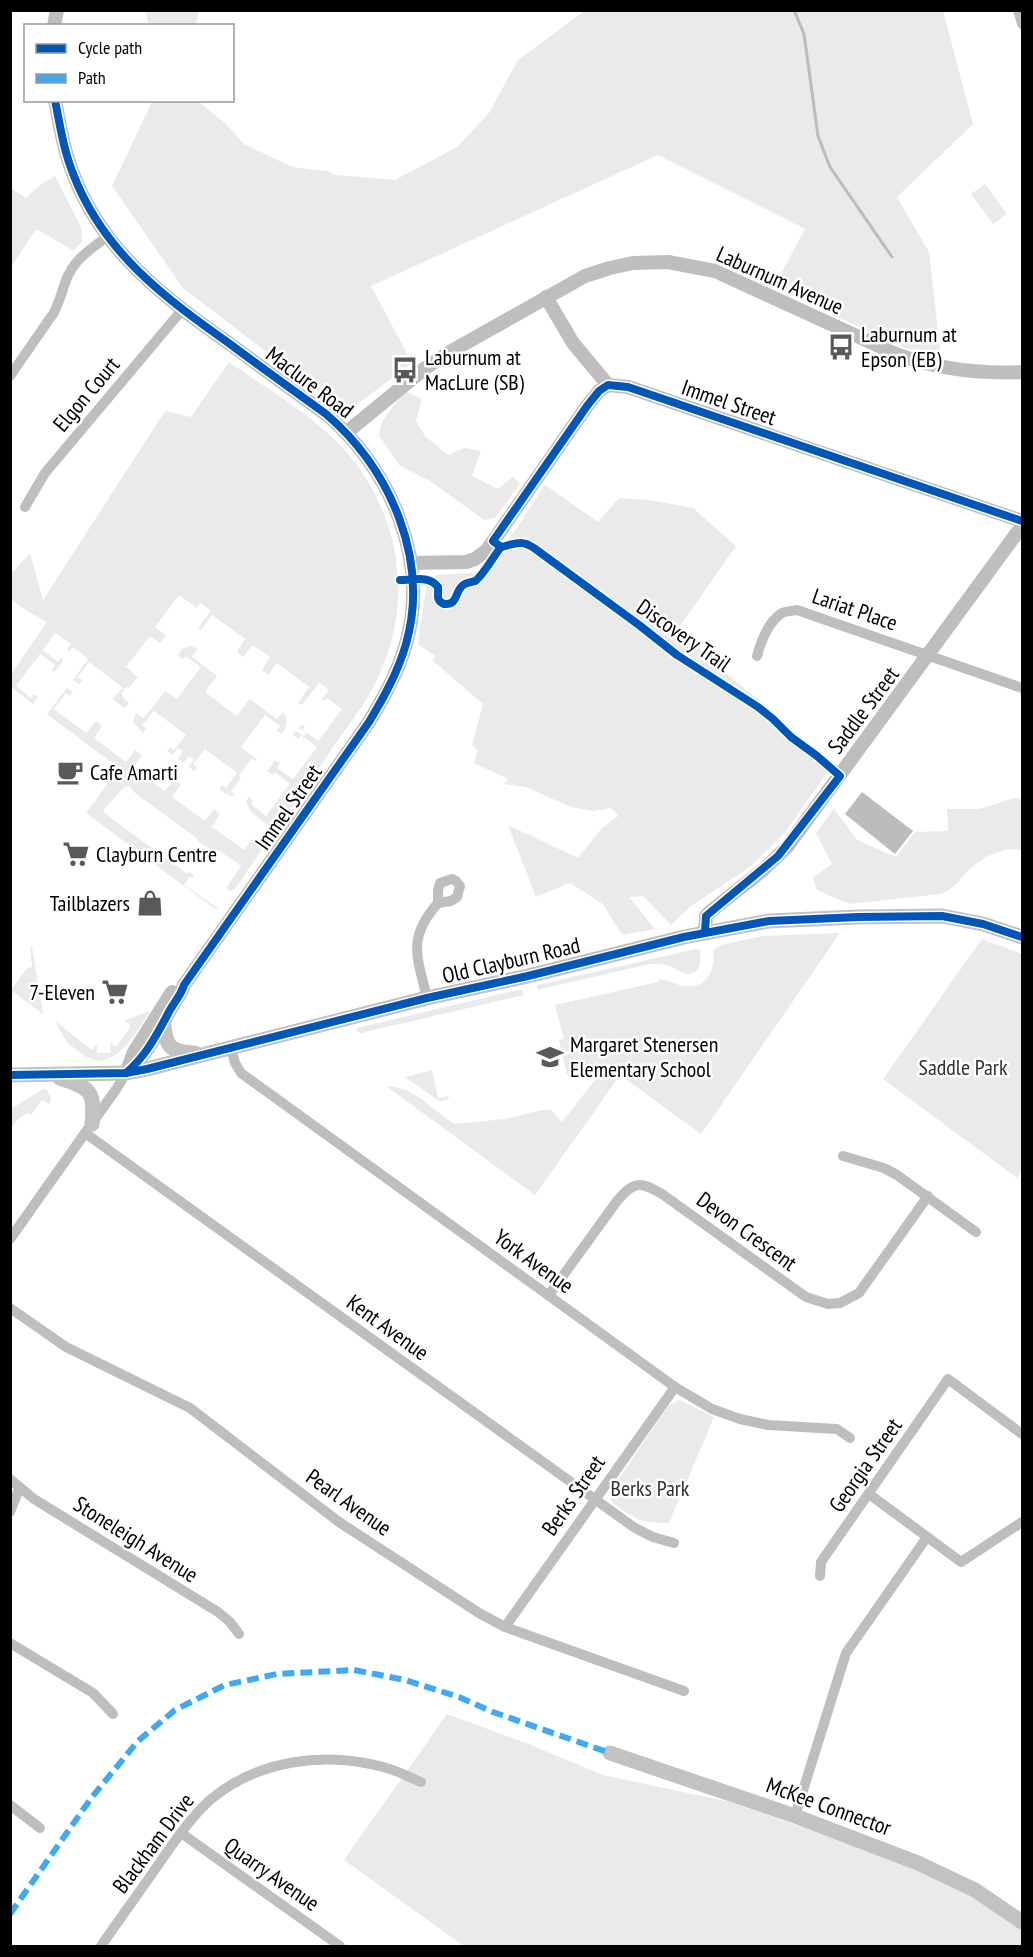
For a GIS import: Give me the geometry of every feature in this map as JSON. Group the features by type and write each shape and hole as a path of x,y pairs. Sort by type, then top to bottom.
{"main road":[{"name":"Old Clayburn Road","path":"10,1076 126,1072 210,1054 705,932 769,921 858,916 942,916 983,924 1023,937"},
{"path":"164,1026 167,1043 172,1049 180,1052 210,1054"},
{"path":"52,1076 79,1085 89,1091 93,1102 89,1128"},
{"name":"McKee Connector","path":"610,1753 795,1816 918,1863 975,1890 1023,1922"}],"street":[{"path":"1018,10 1023,24"},
{"name":"Maclure Road","path":"55,102 66,156 75,178 107,237 153,287 326,414 347,432 371,463 391,495 411,563 412,580 406,642"},
{"path":"10,376 53,314 75,262 107,237"},
{"name":"Laburnum Avenue","path":"347,432 424,369 546,297 585,276 610,268 657,262 691,265 728,276 918,362 944,368 1002,373 1023,372"},
{"path":"411,563 466,562 475,559 486,550 587,406 608,385 573,343 546,297"},
{"name":"Elgon Court","path":"25,507 45,473 182,310"},
{"name":"Immel Street","path":"608,385 628,387 1023,521"},
{"name":"Saddle Street","path":"705,932 706,916 763,870 787,847 1023,526"},
{"name":"Lariat Place","path":"757,656 762,638 772,624 782,614 797,610 1023,688"},
{"name":"Immel Street","path":"126,1072 142,1057 164,1026 184,985 369,722 394,678 406,642"},
{"path":"427,999 416,948 418,933 438,903"},
{"name":"Immel Street","path":"10,1239 126,1072 134,1052 174,988 184,985"},
{"name":"York Avenue","path":"231,1048 234,1063 241,1073 675,1387 712,1409 740,1419 768,1425 837,1429 850,1438"},
{"name":"Kent Avenue","path":"89,1128 594,1499 635,1528 653,1537 674,1543"},
{"path":"843,1156 884,1168 976,1232"},
{"name":"Devon Crescent","path":"549,1295 617,1201 626,1190 636,1184 647,1185 662,1194 806,1297 828,1304 840,1303 859,1293 928,1197"},
{"name":"Pearl Avenue","path":"10,1308 66,1347 190,1408 339,1522 479,1613 505,1627 684,1691"},
{"name":"Georgia Street","path":"820,1576 821,1562 948,1379 1023,1434"},
{"name":"Berks Street","path":"505,1627 675,1387"},
{"name":"Stoneleigh Avenue","path":"10,1479 20,1489 218,1612 239,1634"},
{"path":"10,1512 20,1489"},
{"path":"869,1494 961,1562 1023,1522"},
{"path":"795,1816 846,1653 927,1537"},
{"path":"10,1643 93,1693 113,1714"},
{"name":"Blackham Drive","path":"101,1947 181,1833 209,1801 226,1789 266,1769 290,1762 341,1759 384,1767 421,1782"},
{"path":"10,1805 40,1828"},
{"name":"Quarry Avenue","path":"181,1833 340,1947"}],"green space":[{"path":"146,10 199,11 196,24 148,24"},
{"path":"586,10 943,11 973,124 897,197 929,252 941,358 899,346 774,287 805,229 658,155 371,286 412,363 354,407 345,410 183,288 112,186 152,102 199,102 225,123 244,144 292,167 327,171 336,175 395,180 457,147 489,113 518,60"},
{"path":"55,176 81,227 82,241 74,251 36,229 11,267 11,188 26,198 41,184"},
{"path":"985,184 1007,214 993,224 971,194"},
{"path":"229,362 324,429 356,463 385,517 394,546 398,576 393,637 379,676 359,711 276,829 271,828 250,811 246,801 249,797 253,801 251,804 266,816 290,784 275,772 273,775 267,771 275,760 280,763 277,768 293,779 317,747 301,735 298,739 293,735 296,731 304,736 306,733 299,728 302,724 305,726 303,730 318,741 342,709 327,698 324,701 322,699 329,690 319,683 302,705 298,703 309,687 277,663 268,675 262,670 270,657 252,645 243,657 237,652 245,639 212,615 201,630 198,628 211,611 201,603 197,608 179,595 155,627 166,635 160,643 150,636 126,667 138,677 121,694 129,703 125,708 112,699 123,688 89,662 78,677 82,681 79,684 73,680 88,659 73,647 69,651 67,649 71,644 55,633 43,650 58,662 61,658 63,660 55,672 52,670 55,665 40,654 16,686 31,698 34,694 38,697 33,704 11,687 11,674 47,622 11,599 11,574 30,553 43,600 165,411 191,417"},
{"path":"407,392 422,399 416,421 425,436 448,455 464,448 481,451 472,476 498,489 513,477 520,484 495,518 484,520 430,481 399,465 379,435 382,421"},
{"path":"545,485 598,522 619,498 649,500 693,508 736,546 678,629 721,669 777,715 804,743 834,763 785,832 751,866 691,906 671,925 643,896 629,897 655,929 622,935 603,904 570,883 536,897 508,825 578,858 601,829 618,816 611,808 593,811 571,807 526,787 504,784 508,779 474,763 478,750 472,745 483,704 433,661 435,656 419,645 427,582 437,575 471,573 490,568"},
{"path":"191,646 198,649 192,657 217,676 205,692 237,716 250,699 277,719 283,712 287,721 282,734 277,731 280,726 265,715 241,747 257,759 255,761 251,759 239,775 241,778 231,791 235,795 228,795 219,789 222,785 226,788 237,773 205,749 193,764 197,767 194,771 189,767 194,759 189,756 184,763 178,759 183,751 178,748 173,755 167,751 170,747 174,750 186,735 154,711 142,725 146,729 143,733 133,722 136,713 144,718 165,691 177,699 201,667 186,656 183,659 178,655 182,649"},
{"path":"67,688 73,692 70,696 66,693 54,709 86,733 96,721 102,726 94,738 126,762 135,750 142,755 133,768 165,791 174,780 181,785 172,797 205,821 214,809 220,814 212,827 244,850 252,839 260,845 266,837 268,841 235,889 230,891 226,888 241,866 218,850 209,861 207,859 211,849 201,844 129,786 124,787 104,809 111,818 186,873 190,872 194,875 192,878 190,876 184,885 219,909 215,909 86,813 119,768 47,714"},
{"path":"1014,798 1022,799 1022,851 1010,849 997,852 973,866 955,885 941,894 849,904 817,890 813,878 832,864 816,833 834,808 857,840 896,857 915,832 948,831 947,809 980,809"},
{"path":"840,933 701,1134 620,1075 535,1195 386,1086 396,1087 414,1095 454,1124 505,1119 543,1110 551,1110 562,1122 606,1066 574,1077 567,1074 559,1040 564,1039 555,1005 658,982 660,979 684,986 698,985 708,977 713,964 713,950 721,945 762,936"},
{"name":"Saddle Park","path":"982,939 1022,954 1022,1170 1017,1178 883,1079"},
{"path":"30,947 32,947 43,1014 11,990 27,968 32,967"},
{"path":"696,949 700,951 700,960 698,968 693,973 683,973 668,965 650,964 537,990 537,985"},
{"path":"522,989 524,995 361,1033 357,1031 357,1028"},
{"path":"151,1010 128,1044 109,1059 98,1060 86,1057 72,1046 70,1047 55,1021 92,1050 97,1044 97,1053 111,1053 110,1042 116,1047 131,1026 125,1021"},
{"path":"432,1070 438,1098 450,1096 446,1100 439,1101 405,1077"},
{"path":"46,1089 51,1098 50,1104 42,1100 31,1115 27,1113 18,1119 11,1129 11,1109"},
{"name":"Berks Park","path":"680,1400 714,1417 669,1523 638,1519 613,1503 610,1499 611,1490 669,1405"},
{"path":"447,1714 603,1775 730,1802 919,1868 976,1897 1022,1929 1022,1946 464,1946 344,1860"}],"shaded area":[{"path":"862,792 913,831 895,854 845,814"}],"waterway":[{"path":"794,10 804,34 818,136 830,167 892,257"}],"marked path":[{"path":"10,1914 92,1797 138,1741 175,1710 225,1685 277,1674 354,1670 405,1680 459,1697 493,1712 610,1753"}],"cycle path":[{"path":"55,102 74,176 87,203 119,251 139,272 182,309 326,414 349,436 369,461 386,489 399,518 408,548 413,580 412,612 406,644 395,674 375,713 184,985 146,1051 126,1073"},
{"path":"501,547 493,541 587,406 599,391 608,385 628,387 1022,521"},
{"name":"Discovery Trail","path":"501,547 522,543 534,548 677,655 758,707 840,776 778,856 706,916 705,932"},
{"path":"400,580 430,581 438,587 439,601 444,604 452,603 462,586 478,579 501,547"},
{"path":"10,1075 126,1073 147,1069 427,998 528,976 684,937 769,921 942,916 983,924 1022,937"}],"place":[{"name":"Laburnum at Epson (EB)","path":"841,347"},
{"name":"Laburnum at MacLure (SB)","path":"405,370"},
{"name":"Cafe Amarti","path":"70,772"},
{"name":"Clayburn Centre","path":"76,854"},
{"name":"Tailblazers","path":"150,903"},
{"name":"7-Eleven","path":"115,992"},
{"name":"Margaret Stenersen Elementary School","path":"550,1057"}]}
